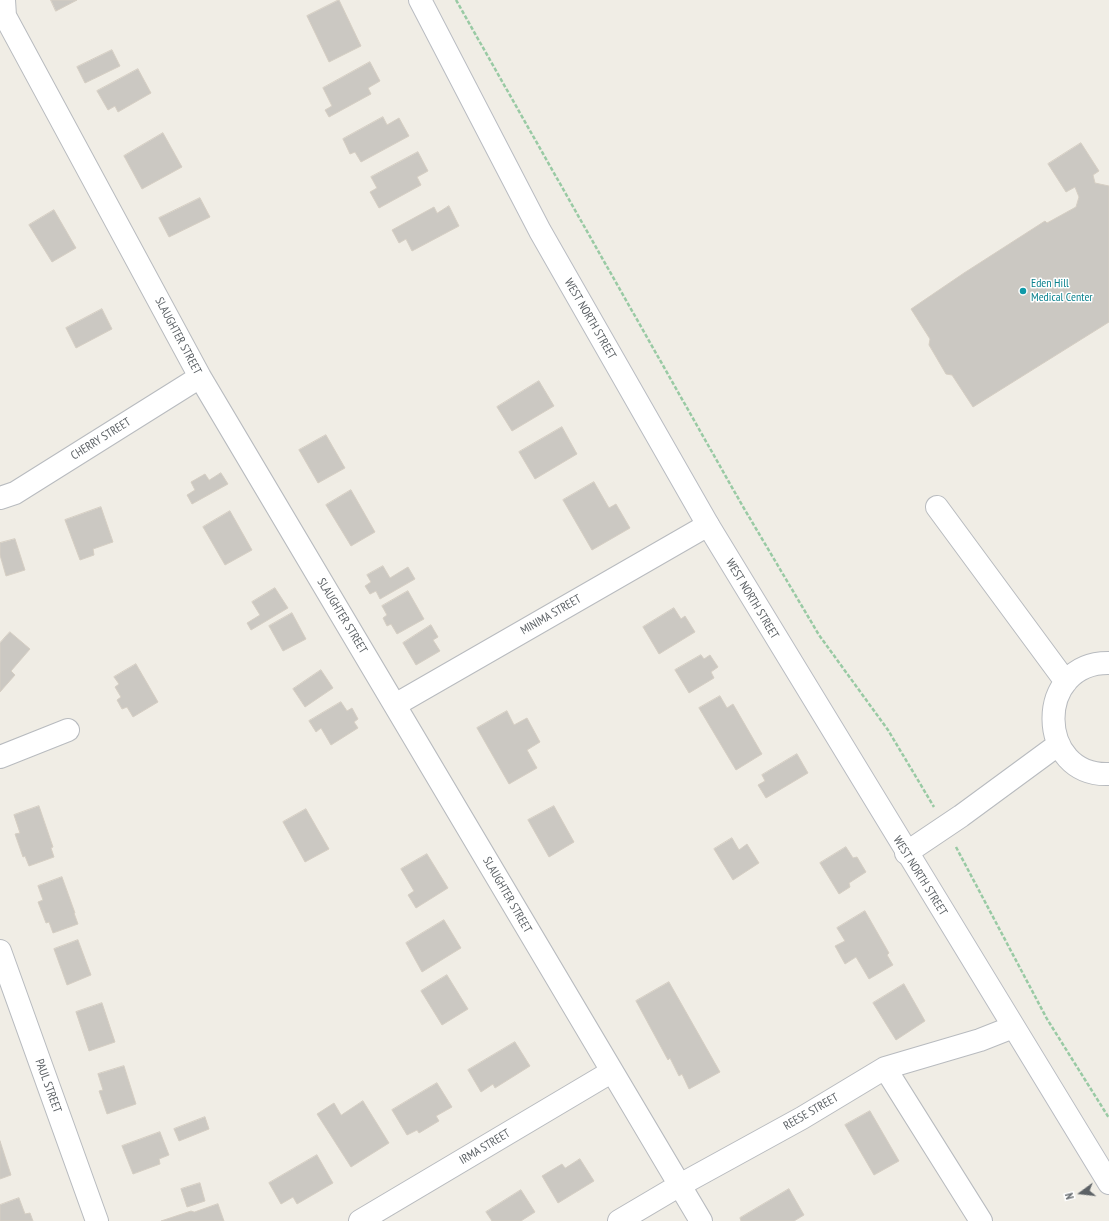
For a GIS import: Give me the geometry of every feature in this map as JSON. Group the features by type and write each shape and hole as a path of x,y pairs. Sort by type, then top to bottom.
{"street":[{"name":"SLAUGHTER STREET","path":"4,0 5,16 200,377 611,1072 701,1221"},
{"name":"WEST NORTH STREET","path":"420,0 540,231 708,525 906,853 1109,1184"},
{"name":"CHERRY STREET","path":"0,498 15,493 200,377"},
{"path":"937,507 1066,682"},
{"name":"MINIMA STREET","path":"395,705 708,525"},
{"path":"1109,663 1089,666 1076,672 1066,682 1059,693 1053,712 1054,732 1059,744 1067,756 1077,765 1090,772 1109,774"},
{"path":"0,757 68,730"},
{"path":"906,853 946,827 1059,744"},
{"name":"PAUL STREET","path":"0,951 96,1221"},
{"name":"REESE STREET","path":"619,1221 680,1185 802,1118 885,1068 980,1040 1013,1027"},
{"path":"885,1068 980,1221"},
{"name":"IRMA STREET","path":"360,1221 611,1072"}],"path":[{"path":"456,0 742,505 819,635 888,730 946,827 1047,1019 1109,1118"}],"building":[{"path":"51,0 77,0 56,11"},
{"path":"339,0 361,46 329,62 307,16"},
{"path":"112,50 120,66 85,83 77,67"},
{"path":"370,62 380,81 368,88 371,94 329,117 325,110 332,106 323,88"},
{"path":"138,69 151,93 118,112 115,106 108,110 97,91"},
{"path":"383,117 387,125 399,118 409,136 361,162 355,152 350,154 343,139"},
{"path":"163,133 182,167 142,189 124,156"},
{"name":"Eden Hill Medical Center","path":"1081,143 1099,171 1093,175 1095,183 1109,186 1109,322 973,407 952,375 946,374 929,345 930,339 911,309 1045,221 1047,223 1076,207 1079,197 1075,187 1066,192 1048,164"},
{"path":"418,152 428,171 417,177 421,185 379,208 370,192 377,188 371,177"},
{"path":"200,198 210,217 169,237 159,218"},
{"path":"449,206 459,226 412,251 406,239 399,243 392,230 434,207 437,213"},
{"path":"54,210 76,248 52,262 29,225"},
{"path":"102,309 112,329 76,348 66,328"},
{"path":"539,381 554,406 512,431 497,407"},
{"path":"562,427 577,454 535,479 519,452"},
{"path":"326,435 345,468 318,483 299,450"},
{"path":"221,473 228,484 192,504 187,495 195,490 191,482 205,474 209,480"},
{"path":"594,482 609,508 616,504 630,528 592,550 563,500"},
{"path":"351,490 375,532 351,546 326,505"},
{"path":"101,507 113,542 93,549 94,555 80,560 65,520"},
{"path":"230,511 252,550 225,565 203,527"},
{"path":"15,539 25,570 6,576 0,555 0,543"},
{"path":"383,566 390,578 408,567 415,579 380,599 376,591 370,594 365,586 371,582 367,575"},
{"path":"275,588 288,608 251,630 247,623 260,615 252,602"},
{"path":"408,591 424,619 397,634 391,624 387,626 383,618 387,615 382,606"},
{"path":"674,608 681,619 685,616 695,632 659,654 643,627"},
{"path":"292,613 306,639 283,651 269,626"},
{"path":"431,625 438,637 433,640 440,651 416,665 403,643"},
{"path":"10,632 30,649 11,671 15,675 0,692 0,643"},
{"path":"701,655 704,659 710,655 718,667 711,672 714,678 689,693 675,670"},
{"path":"136,664 158,702 133,717 127,707 122,709 117,700 121,697 115,687 119,684 114,677"},
{"path":"321,670 333,688 305,707 293,689"},
{"path":"720,696 727,708 733,704 762,754 736,770 699,708"},
{"path":"341,702 347,711 352,708 358,719 354,722 358,728 331,745 321,728 316,732 309,721"},
{"path":"507,711 514,725 527,718 540,742 527,750 537,768 509,784 477,728"},
{"path":"797,754 808,773 766,798 758,785 765,781 762,775"},
{"path":"39,806 53,847 51,848 54,857 29,866 25,856 23,857 15,834 20,833 14,815"},
{"path":"554,806 574,842 549,857 528,820"},
{"path":"306,809 329,849 305,862 283,822"},
{"path":"732,838 739,850 747,844 759,863 733,880 714,849"},
{"path":"846,847 853,858 857,857 866,872 849,883 850,887 839,894 820,863"},
{"path":"427,854 448,888 416,908 408,895 414,891 401,869"},
{"path":"62,877 78,924 53,933 49,922 46,923 38,902 43,900 38,886"},
{"path":"865,911 889,953 887,955 893,965 869,979 856,957 845,964 835,946 845,941 837,928"},
{"path":"444,920 461,948 422,972 406,943"},
{"path":"78,940 91,975 67,985 54,949"},
{"path":"447,975 468,1009 442,1025 421,991"},
{"path":"669,982 720,1072 689,1089 682,1074 679,1076 670,1058 668,1060 636,1001"},
{"path":"904,984 925,1021 896,1040 873,1003"},
{"path":"102,1003 115,1042 89,1051 76,1012"},
{"path":"515,1042 530,1066 495,1088 493,1084 481,1092 468,1070"},
{"path":"124,1066 136,1104 107,1114 99,1091 103,1090 98,1074"},
{"path":"437,1083 452,1107 436,1116 439,1121 419,1133 417,1130 407,1135 392,1110"},
{"path":"363,1101 389,1143 351,1167 317,1114 334,1103 341,1115"},
{"path":"870,1111 899,1161 874,1175 845,1125"},
{"path":"205,1117 209,1129 179,1141 174,1129"},
{"path":"160,1132 169,1155 159,1159 160,1164 133,1174 122,1146"},
{"path":"0,1141 11,1175 0,1179"},
{"path":"317,1155 333,1183 297,1204 293,1197 281,1204 269,1183"},
{"path":"580,1159 594,1181 558,1203 542,1176 562,1164 565,1168"},
{"path":"200,1183 205,1201 187,1207 181,1189"},
{"path":"789,1189 804,1215 794,1221 741,1221 740,1218"},
{"path":"521,1190 535,1212 521,1221 492,1221 486,1212"},
{"path":"19,1198 25,1214 30,1213 33,1221 0,1221 0,1205"},
{"path":"218,1204 224,1221 161,1221 191,1211 194,1212"}],"place":[{"name":"Eden Hill Medical Center","path":"1023,291"}]}
